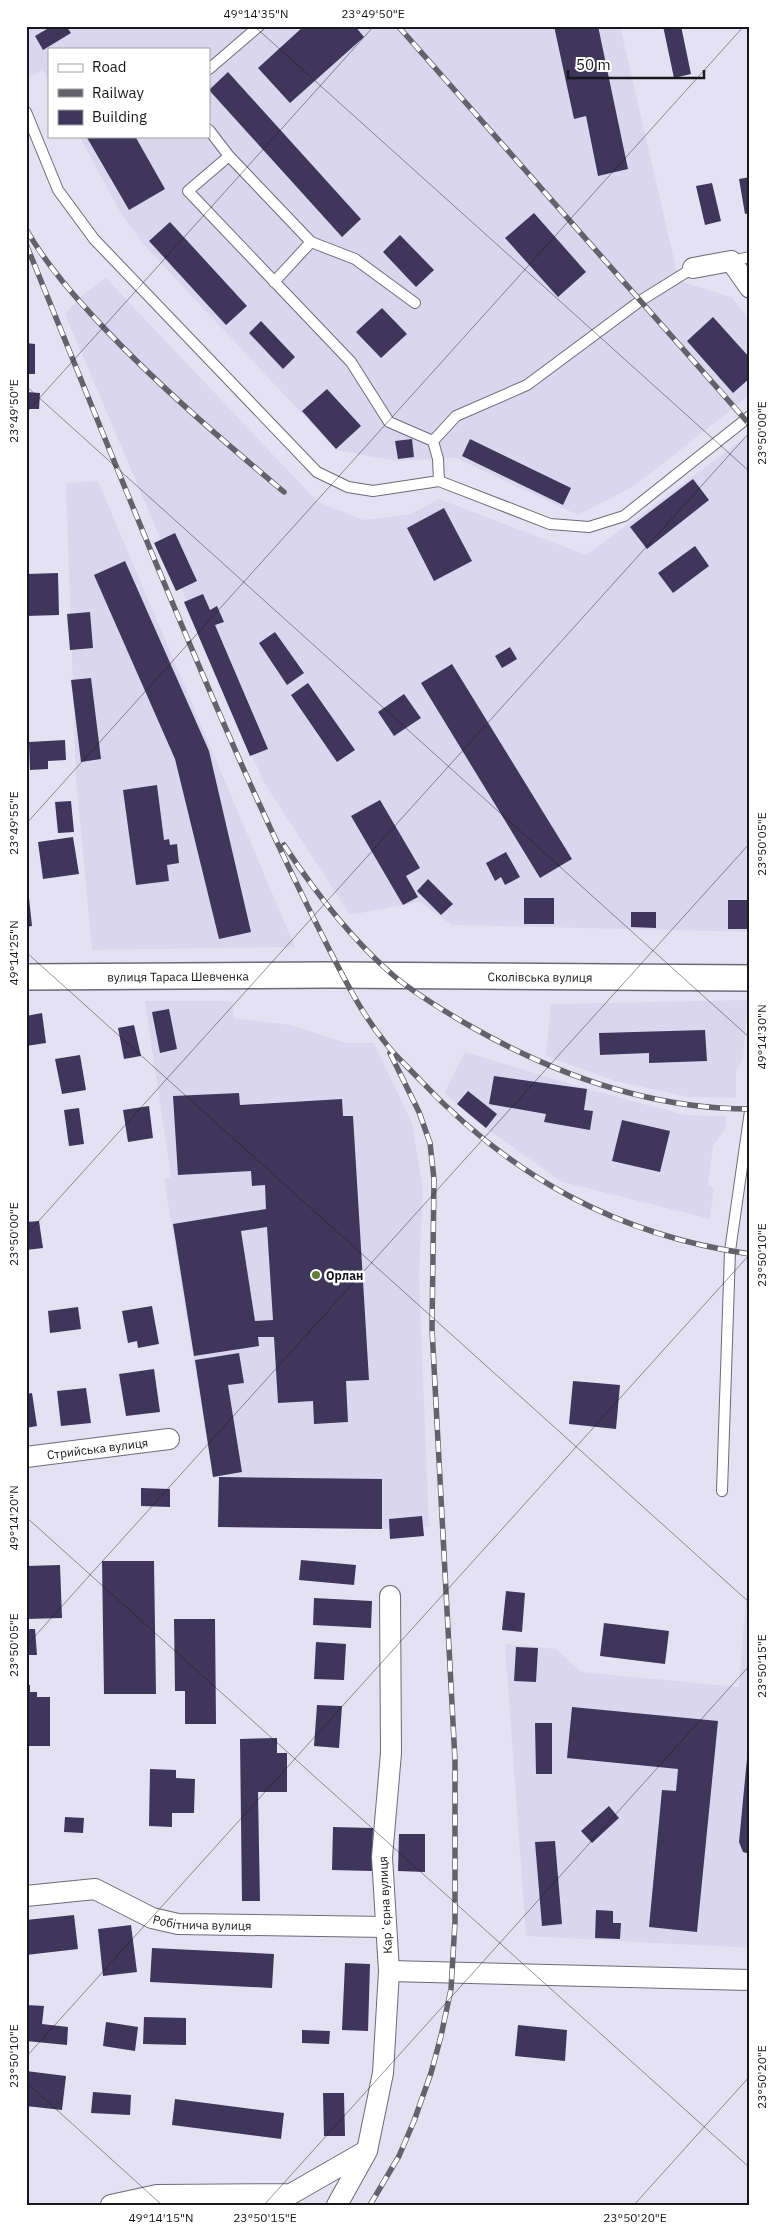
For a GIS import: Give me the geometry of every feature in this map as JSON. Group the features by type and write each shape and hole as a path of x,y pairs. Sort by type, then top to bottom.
{"street":[{"path":"693,268 740,259 750,288"},
{"name":"вулиця Тараса Шевченка","path":"26,977 330,975"},
{"name":"Сколівська вулиця","path":"330,975 750,978"},
{"name":"Стрийська вулиця","path":"26,1457 169,1439"},
{"name":"Карʼєрна вулиця","path":"337,2205 367,2151 383,2073 389,1971 382,1857 391,1753 390,1596"},
{"name":"Робітнича вулиця","path":"26,1896 94,1889 152,1918 178,1924 386,1927"},
{"path":"389,1971 750,1980"},
{"path":"111,2205 157,2195 291,2194 367,2151"}],"lane":[{"path":"210,68 259,26"},
{"path":"26,112 58,190 94,239 317,472 348,487 373,491 439,481 550,524 589,527 624,516 750,416"},
{"path":"210,131 229,156 311,242 355,259 415,303"},
{"path":"229,156 188,191 351,362 389,422 433,441"},
{"path":"274,282 311,242"},
{"path":"433,441 456,416 527,385 640,301 693,268"},
{"path":"433,441 438,459 439,481"},
{"path":"722,1491 730,1251 750,1111"}],"shaded area":[{"path":"26,26 620,26 679,281 731,297 750,319 750,395 636,485 578,515 456,458 396,461 336,450 143,244 122,215 80,138 210,138 210,48 48,48 48,79 42,70 26,79"},
{"path":"106,278 318,502 364,520 411,514 439,499 586,555 750,434 750,932 452,925 419,902 350,915 263,781 65,314 84,294"},
{"path":"98,481 295,947 92,950 76,778 66,483"},
{"path":"748,1000 743,1059 736,1071 736,1098 688,1097 615,1081 546,1056 551,1004"},
{"path":"145,1001 232,1001 234,1018 291,1025 346,1043 374,1043 412,1123 423,1189 419,1278 429,1527 382,1529 218,1527 219,1478 213,1477 164,1179 171,1177"},
{"path":"465,1052 587,1089 685,1115 726,1116 725,1129 713,1146 708,1186 714,1188 710,1219 562,1182 486,1128 444,1093"},
{"path":"750,1546 750,1948 526,1936 505,1644 556,1649 581,1672 739,1687"}],"building":[{"path":"52,26 66,26 71,33 43,50 35,36"},
{"path":"304,26 355,26 364,37 290,103 258,68"},
{"path":"554,26 598,26 628,169 598,176 586,116 574,119"},
{"path":"663,26 681,26 691,74 674,78"},
{"path":"228,72 361,219 342,237 210,89"},
{"path":"87,138 136,138 165,189 129,210"},
{"path":"750,177 750,213 745,214 739,179"},
{"path":"712,183 721,221 705,225 696,186"},
{"path":"534,213 586,272 558,297 505,238"},
{"path":"170,222 247,306 226,325 149,241"},
{"path":"400,235 434,270 416,287 383,252"},
{"path":"382,308 407,334 381,358 356,332"},
{"path":"713,317 750,358 750,378 733,393 687,341"},
{"path":"261,321 295,357 283,369 249,333"},
{"path":"26,343 35,344 35,374 26,374"},
{"path":"327,389 361,426 336,449 302,411"},
{"path":"26,392 40,393 39,409 26,409"},
{"path":"412,439 414,457 398,459 395,441"},
{"path":"470,439 571,488 563,505 462,456"},
{"path":"693,479 709,500 647,549 630,527"},
{"path":"444,508 472,561 434,581 407,528"},
{"path":"175,533 197,581 176,591 154,543"},
{"path":"695,546 709,566 673,593 658,573"},
{"path":"125,561 209,751 251,932 219,939 175,759 94,575"},
{"path":"58,573 59,615 26,616 26,574"},
{"path":"203,594 210,610 217,606 224,622 215,625 268,749 250,756 184,602"},
{"path":"90,612 93,648 70,650 67,614"},
{"path":"275,632 304,673 287,685 259,643"},
{"path":"510,647 517,659 502,668 495,656"},
{"path":"452,664 572,859 540,878 421,683"},
{"path":"91,678 101,759 81,762 71,680"},
{"path":"308,683 355,750 337,762 291,695"},
{"path":"404,694 421,718 394,736 378,712"},
{"path":"65,740 66,760 48,761 48,769 30,770 29,742"},
{"path":"157,785 164,840 169,839 170,845 177,844 179,863 167,865 169,881 136,885 123,790"},
{"path":"380,800 420,868 406,876 418,897 403,905 351,816"},
{"path":"71,801 74,832 58,833 55,802"},
{"path":"73,837 79,874 43,879 38,842"},
{"path":"506,852 520,877 505,885 501,877 495,881 486,863"},
{"path":"428,879 453,904 441,915 417,891"},
{"path":"26,898 29,898 32,926 26,927"},
{"path":"524,898 554,898 554,924 524,924"},
{"path":"728,900 750,900 750,929 728,929"},
{"path":"631,912 656,912 656,928 631,927"},
{"path":"169,1009 177,1049 160,1053 152,1012"},
{"path":"42,1013 46,1043 26,1046 26,1016"},
{"path":"134,1025 141,1056 124,1059 118,1028"},
{"path":"705,1030 707,1061 649,1063 649,1053 600,1055 599,1033"},
{"path":"80,1055 86,1090 62,1094 55,1059"},
{"path":"494,1076 587,1089 584,1110 593,1111 590,1130 544,1122 546,1114 489,1104"},
{"path":"468,1091 497,1114 486,1128 457,1104"},
{"name":"Орлан","path":"239,1093 240,1105 342,1099 343,1116 353,1116 369,1380 346,1381 348,1422 314,1424 313,1401 278,1403 274,1337 258,1337 259,1346 194,1356 173,1224 266,1209 265,1185 252,1186 251,1171 178,1175 173,1096","holes":["267,1227 273,1320 255,1321 241,1231"]},
{"path":"149,1106 153,1138 128,1142 123,1110"},
{"path":"79,1108 84,1144 69,1146 64,1110"},
{"path":"622,1120 670,1131 660,1172 612,1161"},
{"path":"39,1221 43,1248 26,1250 26,1222"},
{"path":"152,1306 159,1344 138,1348 137,1341 128,1343 122,1311"},
{"path":"78,1307 81,1329 50,1333 48,1311"},
{"path":"239,1353 244,1383 228,1385 242,1472 213,1477 195,1360"},
{"path":"154,1369 160,1412 126,1416 119,1374"},
{"path":"573,1381 620,1385 616,1429 569,1424"},
{"path":"86,1388 91,1423 61,1426 57,1391"},
{"path":"32,1393 37,1426 26,1428 26,1394"},
{"path":"748,1474 750,1474 750,1522 747,1522"},
{"path":"219,1477 382,1479 382,1529 218,1527"},
{"path":"141,1488 170,1489 170,1507 141,1506"},
{"path":"422,1516 424,1536 390,1539 389,1519"},
{"path":"301,1560 356,1565 354,1585 299,1580"},
{"path":"102,1561 154,1561 156,1694 104,1694"},
{"path":"60,1565 62,1618 26,1619 26,1566"},
{"path":"506,1591 525,1593 522,1632 502,1630"},
{"path":"314,1598 372,1601 371,1628 313,1625"},
{"path":"174,1619 215,1619 216,1724 185,1724 185,1691 175,1691"},
{"path":"604,1623 669,1631 665,1664 600,1656"},
{"path":"26,1629 35,1629 37,1655 26,1655"},
{"path":"316,1642 346,1644 344,1680 314,1679"},
{"path":"516,1647 538,1648 536,1682 514,1681"},
{"path":"26,1685 30,1685 30,1692 37,1692 37,1697 50,1697 50,1746 26,1746"},
{"path":"317,1705 342,1706 339,1748 314,1746"},
{"path":"572,1707 718,1721 697,1932 649,1927 662,1790 676,1791 678,1769 567,1758"},
{"path":"535,1723 552,1723 552,1774 536,1774"},
{"path":"277,1738 277,1753 287,1753 287,1792 258,1792 260,1901 242,1901 240,1739"},
{"path":"748,1748 750,1748 750,1854 743,1852 739,1842"},
{"path":"150,1769 176,1770 176,1778 195,1779 194,1813 172,1813 172,1827 149,1826"},
{"path":"609,1806 619,1818 592,1843 581,1831"},
{"path":"65,1817 84,1818 83,1833 64,1832"},
{"path":"333,1827 373,1828 372,1871 332,1870"},
{"path":"399,1834 425,1834 425,1872 398,1871"},
{"path":"555,1841 562,1924 542,1926 535,1842"},
{"path":"596,1910 613,1911 613,1923 621,1923 620,1939 595,1938"},
{"path":"74,1915 78,1949 26,1955 26,1920"},
{"path":"131,1925 137,1972 103,1976 98,1929"},
{"path":"152,1948 274,1954 272,1988 150,1982"},
{"path":"345,1963 370,1964 368,2031 342,2030"},
{"path":"26,2005 44,2006 42,2024 68,2027 67,2045 26,2041"},
{"path":"144,2017 186,2018 186,2045 143,2044"},
{"path":"106,2022 138,2027 135,2051 103,2046"},
{"path":"518,2025 567,2030 565,2061 515,2056"},
{"path":"302,2030 330,2031 329,2044 302,2043"},
{"path":"26,2071 66,2076 62,2110 26,2106"},
{"path":"93,2092 131,2095 130,2115 91,2113"},
{"path":"323,2093 344,2093 345,2136 324,2136"},
{"path":"175,2099 284,2113 281,2139 172,2125"}],"railway":[{"path":"398,26 750,425"},
{"path":"26,229 62,281 125,350 192,413 284,492"},
{"path":"26,244 163,580 248,779 330,951 355,998 376,1031 397,1056 455,1115 530,1173 570,1196 611,1216 655,1232 701,1245 750,1254"},
{"path":"284,845 334,914 378,962 412,990 470,1026 536,1060 605,1086 640,1096 676,1103 750,1109"},
{"path":"370,2205 399,2156 431,2073 451,1989 455,1922 455,1760 432,1329 434,1179 430,1143 419,1112 390,1053"}],"place":[{"name":"Орлан","path":"316,1275"}]}
